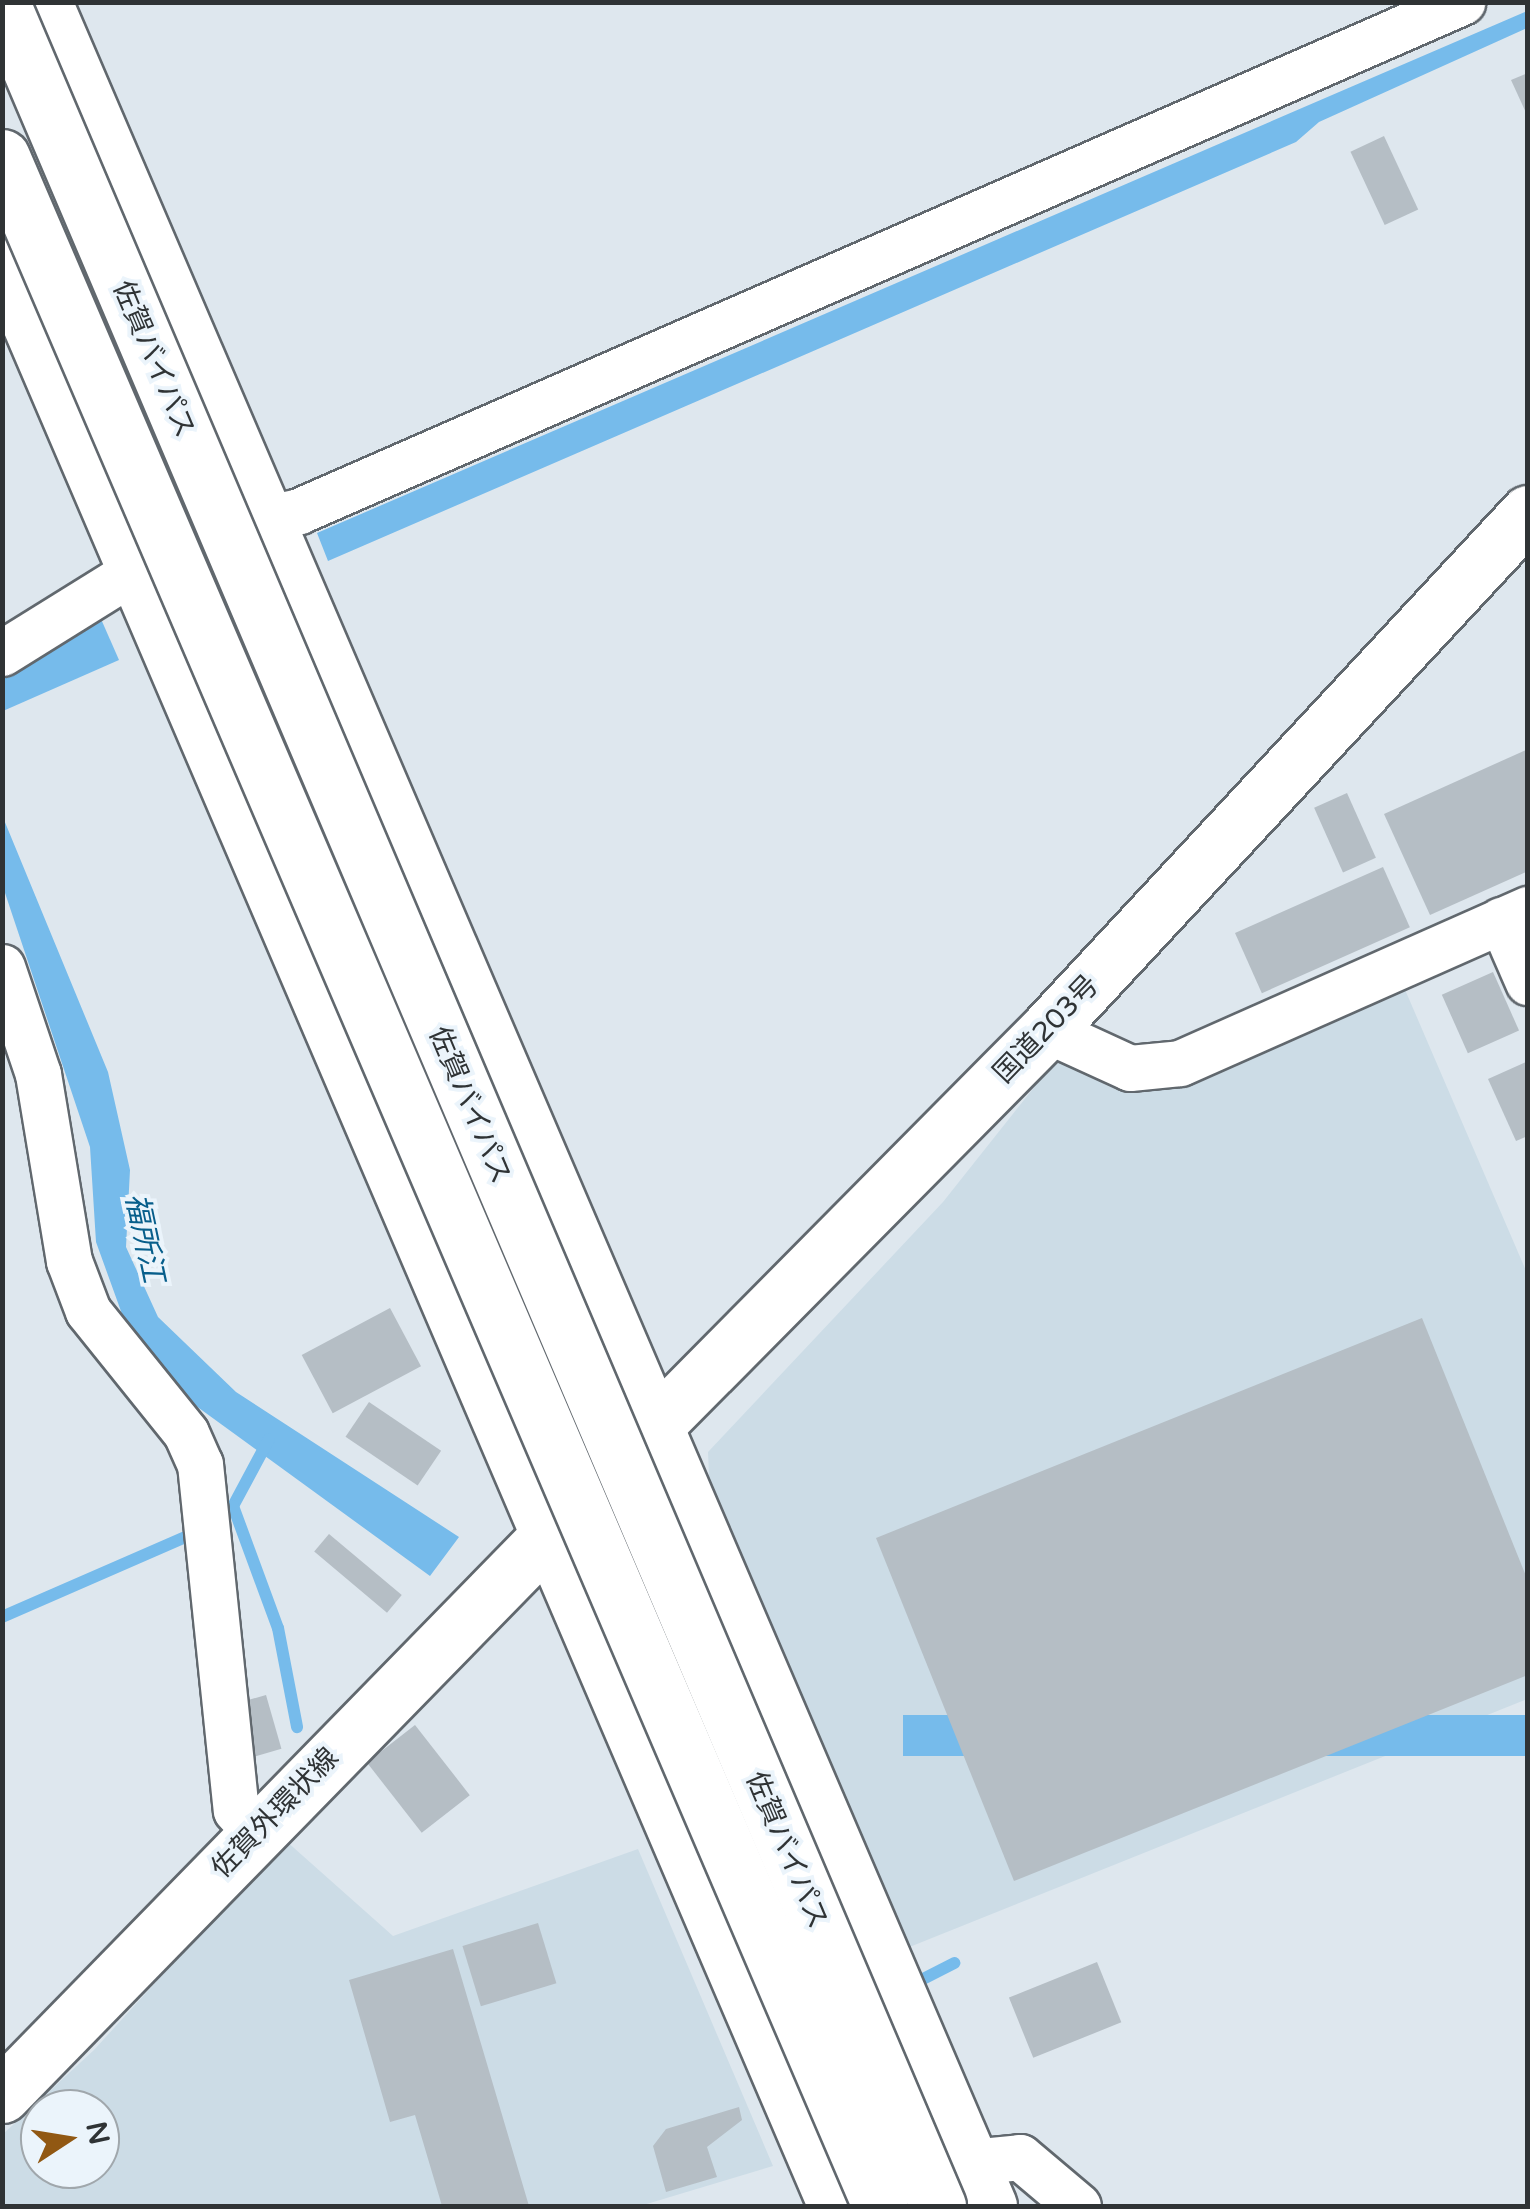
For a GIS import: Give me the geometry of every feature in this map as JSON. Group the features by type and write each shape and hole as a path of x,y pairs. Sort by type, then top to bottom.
{"main road":[{"path":"44,2 262,519 980,2184"},
{"name":"佐賀バイパス","path":"2,3 938,2206"},
{"name":"佐賀バイパス","path":"2,157 880,2206"},
{"path":"2,259 132,572 551,1534 836,2206"},
{"name":"国道203号","path":"551,1534 1047,1030 1528,513"},
{"name":"佐賀外環状線","path":"2,2094 551,1534"}],"street":[{"path":"262,519 300,511 1462,2"},
{"path":"2,654 132,572"},
{"path":"1047,1030 1130,1068 1180,1064 1514,914 1528,982"},
{"path":"2,968 38,1074 69,1261 88,1311 186,1433 200,1464 236,1810 255,1833"},
{"path":"980,2184 1020,2157 1078,2206"}],"shaded area":[{"path":"1403,985 1527,1273 1527,1699 907,1948 710,1498 708,1452 943,1202 1059,1056 1131,1091 1197,1080"},
{"path":"285,1840 393,1936 638,1849 773,2166 640,2206 3,2206 3,2134 20,2118 20,2189 120,2189 120,2089 52,2089 94,2050"}],"water":[{"path":"1527,11 1527,28 1319,122 1296,142 328,561 317,533"},
{"path":"101,619 119,660 3,711 2,676"},
{"path":"2,815 108,1072 130,1170 126,1247 158,1317 236,1392 459,1537 430,1576 170,1387 122,1314 96,1242 90,1147 3,887"},
{"path":"903,1715 1527,1715 1527,1756 903,1756"}],"building":[{"path":"1528,73 1528,117 1511,80"},
{"path":"1384,136 1418,209 1385,225 1350,152"},
{"path":"1528,749 1528,871 1430,915 1384,814"},
{"path":"1347,793 1376,858 1343,873 1314,808"},
{"path":"1383,867 1410,927 1262,993 1235,933"},
{"path":"1493,972 1519,1030 1468,1053 1442,995"},
{"path":"1528,1061 1528,1136 1516,1141 1488,1079"},
{"path":"390,1308 421,1366 333,1413 302,1355"},
{"path":"1422,1318 1528,1581 1528,1675 1014,1881 876,1538"},
{"path":"369,1402 441,1451 418,1485 346,1437"},
{"path":"329,1534 402,1595 387,1613 314,1552"},
{"path":"266,1695 281,1749 252,1757 236,1704"},
{"path":"415,1725 470,1795 422,1833 367,1763"},
{"path":"538,1923 556,1983 481,2006 462,1946"},
{"path":"453,1949 529,2206 442,2206 415,2115 390,2122 349,1980"},
{"path":"1097,1962 1121,2022 1033,2058 1009,1998"},
{"path":"739,2107 742,2120 707,2147 717,2177 666,2192 653,2146 666,2129"}],"waterway":[{"path":"269,1439 233,1506 278,1628 297,1727"},
{"path":"2,1617 187,1536"},
{"path":"925,1978 954,1963"}],"water label":[{"name":"福所江","path":"144,1238"}]}
